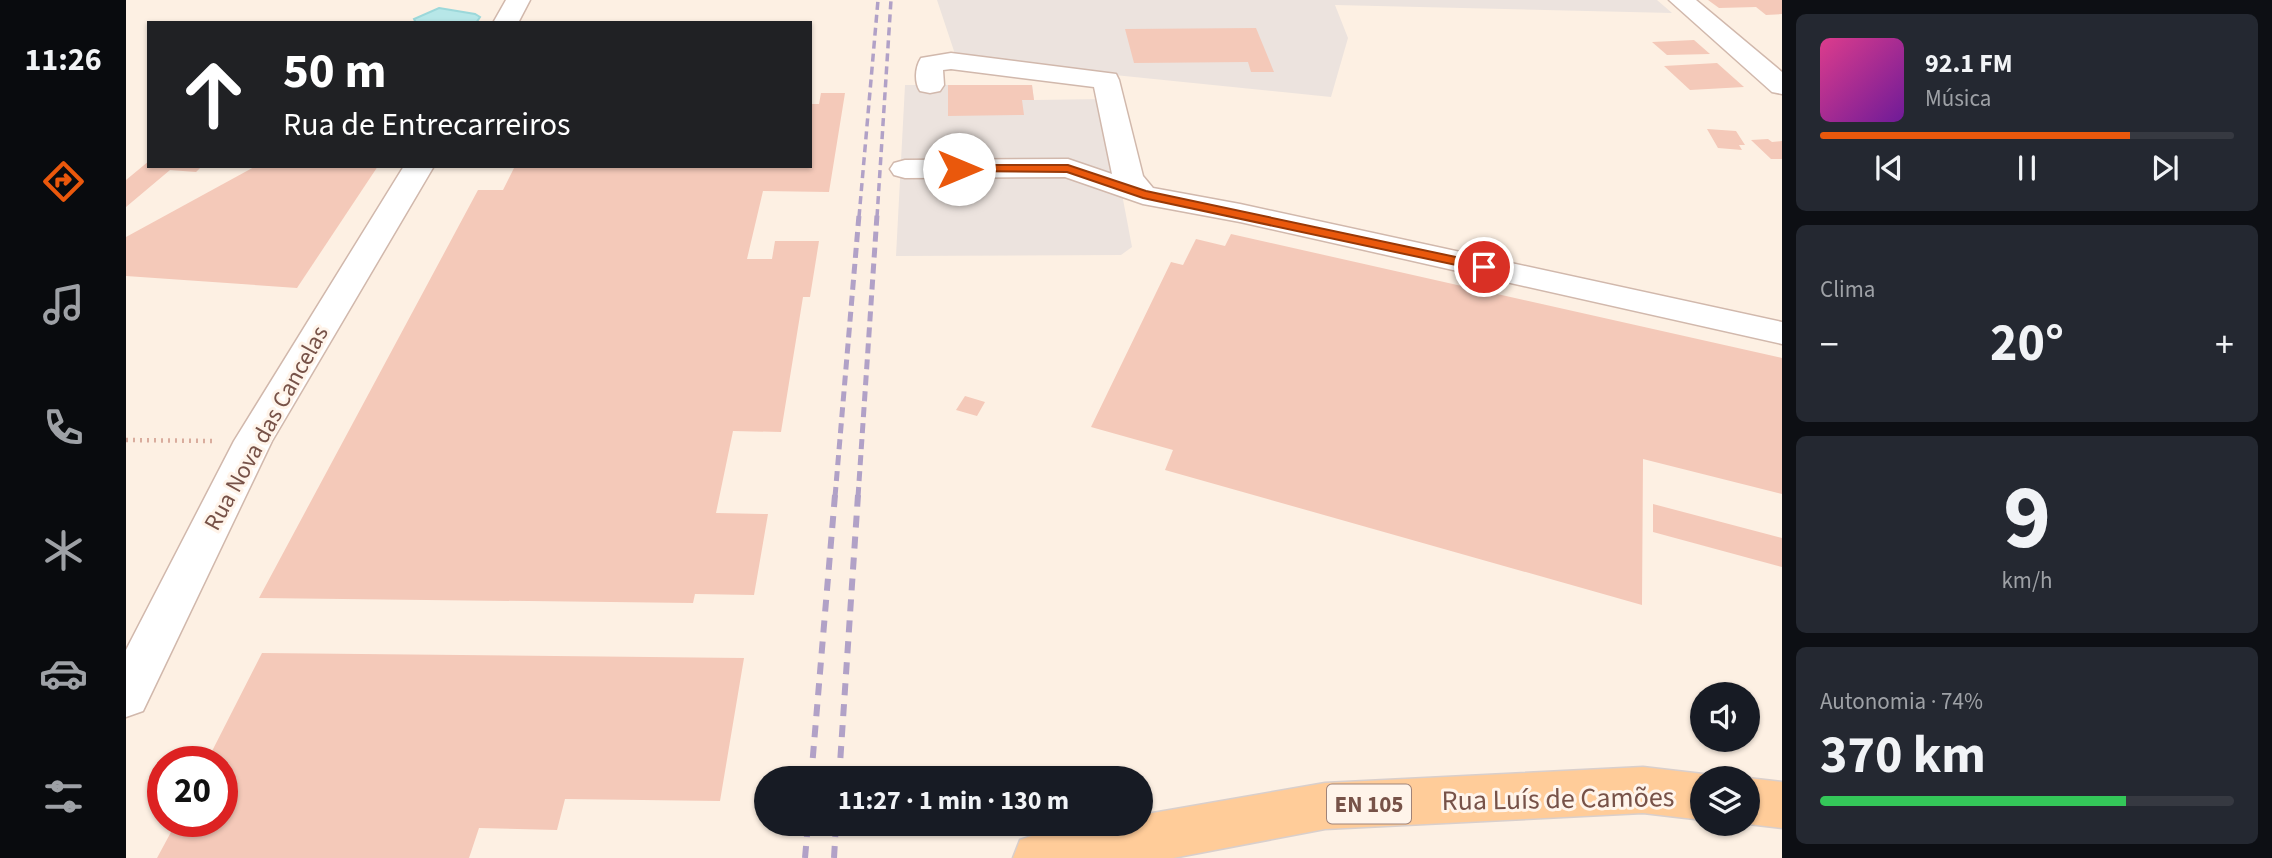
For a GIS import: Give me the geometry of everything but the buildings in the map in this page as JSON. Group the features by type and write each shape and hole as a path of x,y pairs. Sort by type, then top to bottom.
{"main road":[{"name":"Rua Luís de Camões","path":"1039,858 1325,806 1643,790 1690,795"},
{"path":"1760,803 1782,805"}],"street":[{"path":"506,21 518,0"},
{"path":"1690,8 1782,86"},
{"path":"930,85 930,64 958,62 1106,80 1129,178 1143,195"},
{"name":"Rua Nova das Cancelas","path":"126,697 253,441 418,168"},
{"path":"905,169 1068,168 1143,195 1240,213 1782,333"}],"path":[{"path":"126,440 253,441"}],"shaded area":[{"path":"937,0 1657,0 1672,13 1335,5 1348,38 1331,97 977,61 955,54"},
{"path":"905,85 1032,85 1034,100 1104,99 1132,247 1121,255 896,256"}],"water":[{"path":"439,8 480,17 477,21 414,19"}],"railway":[{"path":"859,217 878,0"},
{"path":"877,217 891,0"},
{"path":"835,497 859,215"},
{"path":"858,497 877,215"},
{"path":"812,766 835,495"},
{"path":"840,766 858,495"},
{"path":"805,858 807,836"},
{"path":"834,858 835,836"}],"route":[{"path":"959,169 1068,168 1143,195 1240,213 1484,267"}]}
